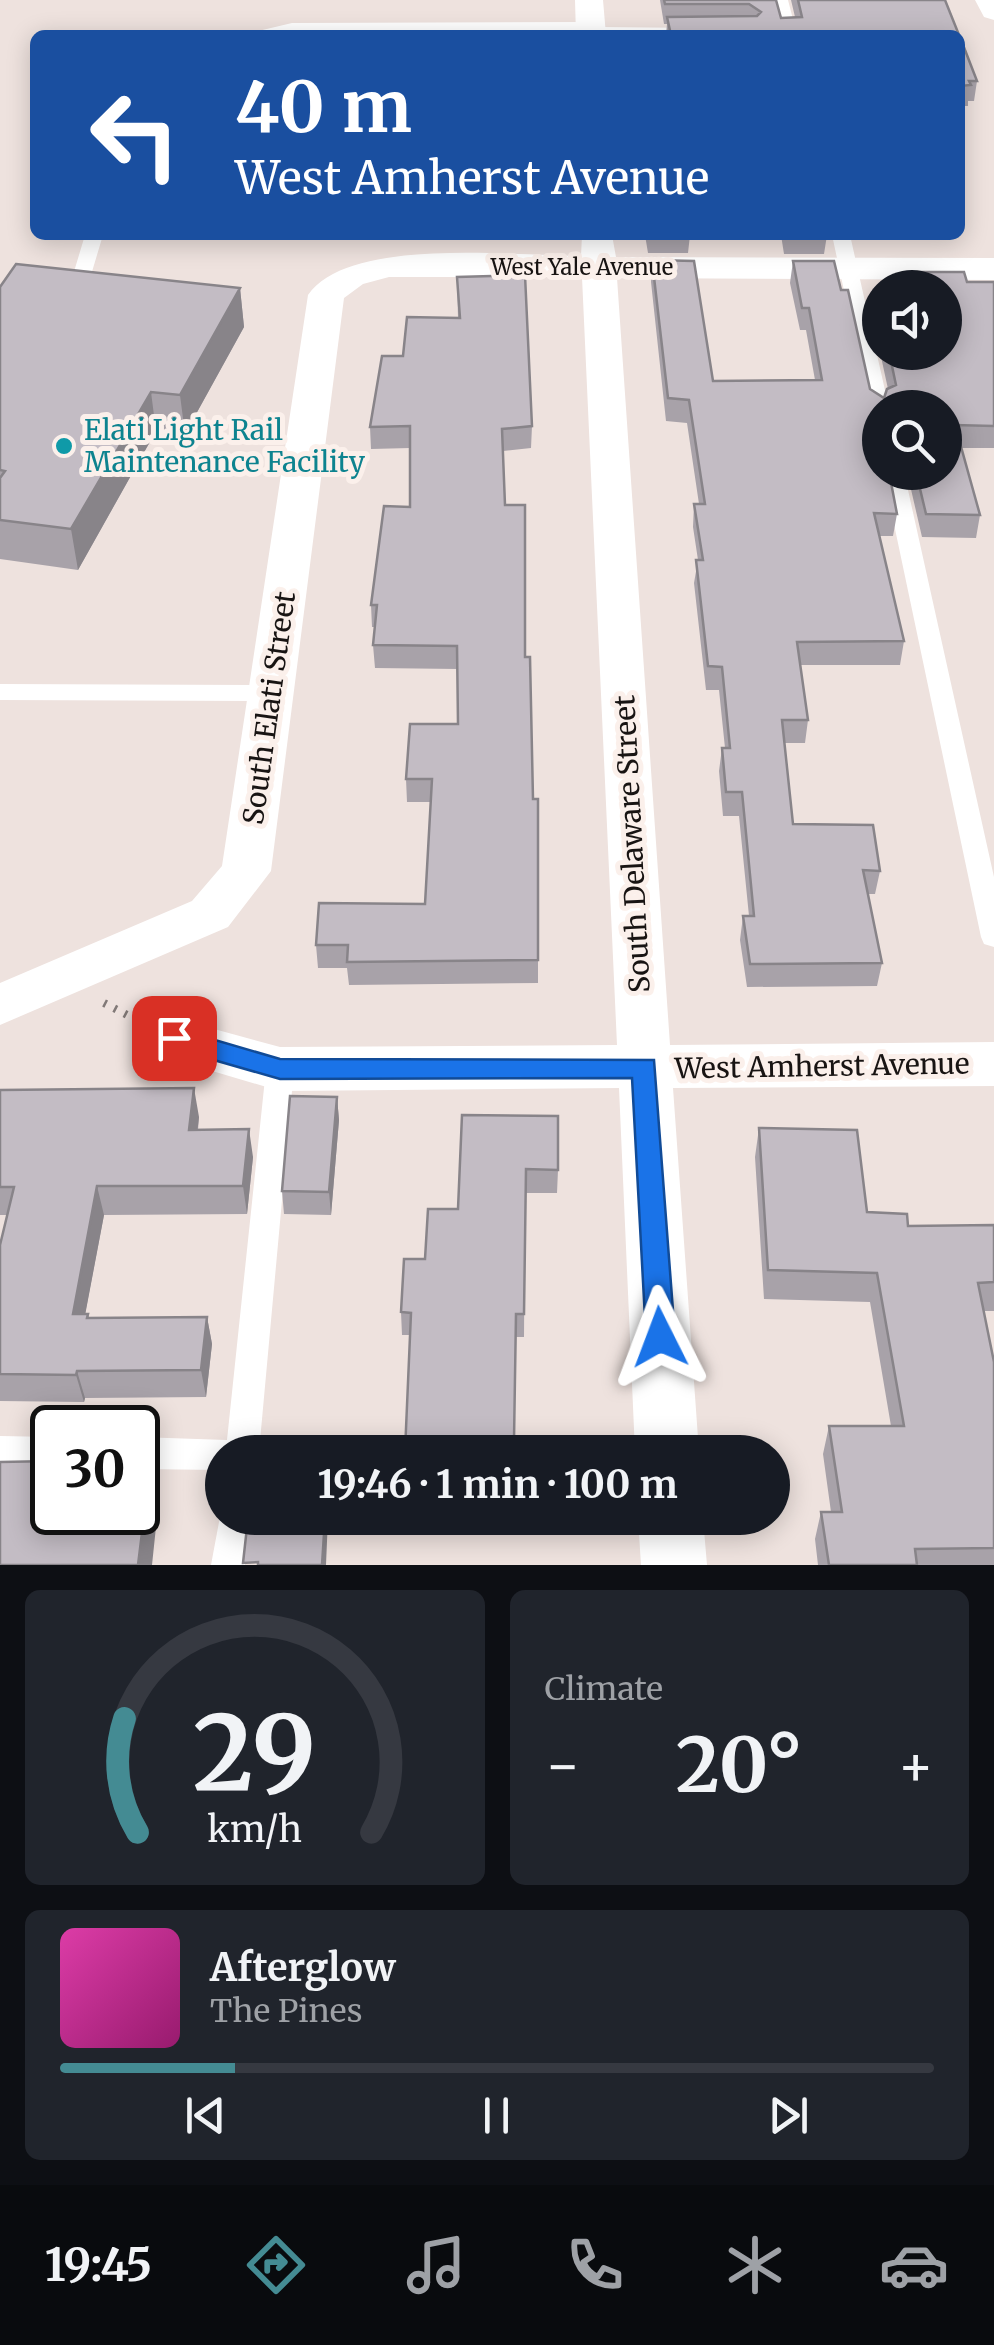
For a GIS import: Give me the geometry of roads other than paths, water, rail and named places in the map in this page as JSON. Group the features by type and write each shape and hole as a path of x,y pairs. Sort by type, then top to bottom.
{"street":[{"path":"990,0 994,11"},
{"name":"West Yale Avenue","path":"351,274 400,266 598,251 845,251 994,269"},
{"name":"South Delaware Street","path":"598,251 666,1435"},
{"name":"South Elati Street","path":"0,1005 210,914 246,871 326,295 351,274"},
{"name":"West Amherst Avenue","path":"174,1038 280,1069 994,1064"},
{"path":"672,1535 674,1565"}],"lane":[{"path":"780,0 788,30"},
{"path":"280,30 590,24 627,30"},
{"path":"76,294 92,240"},
{"path":"845,251 876,390"},
{"path":"898,490 994,936"},
{"path":"0,692 271,693"},
{"path":"244,1435 280,1069"},
{"path":"0,1452 30,1452"},
{"path":"160,1453 205,1454"},
{"path":"228,1565 232,1535"}],"place":[{"name":"Elati Light Rail Maintenance Facility","path":"64,446"}]}
